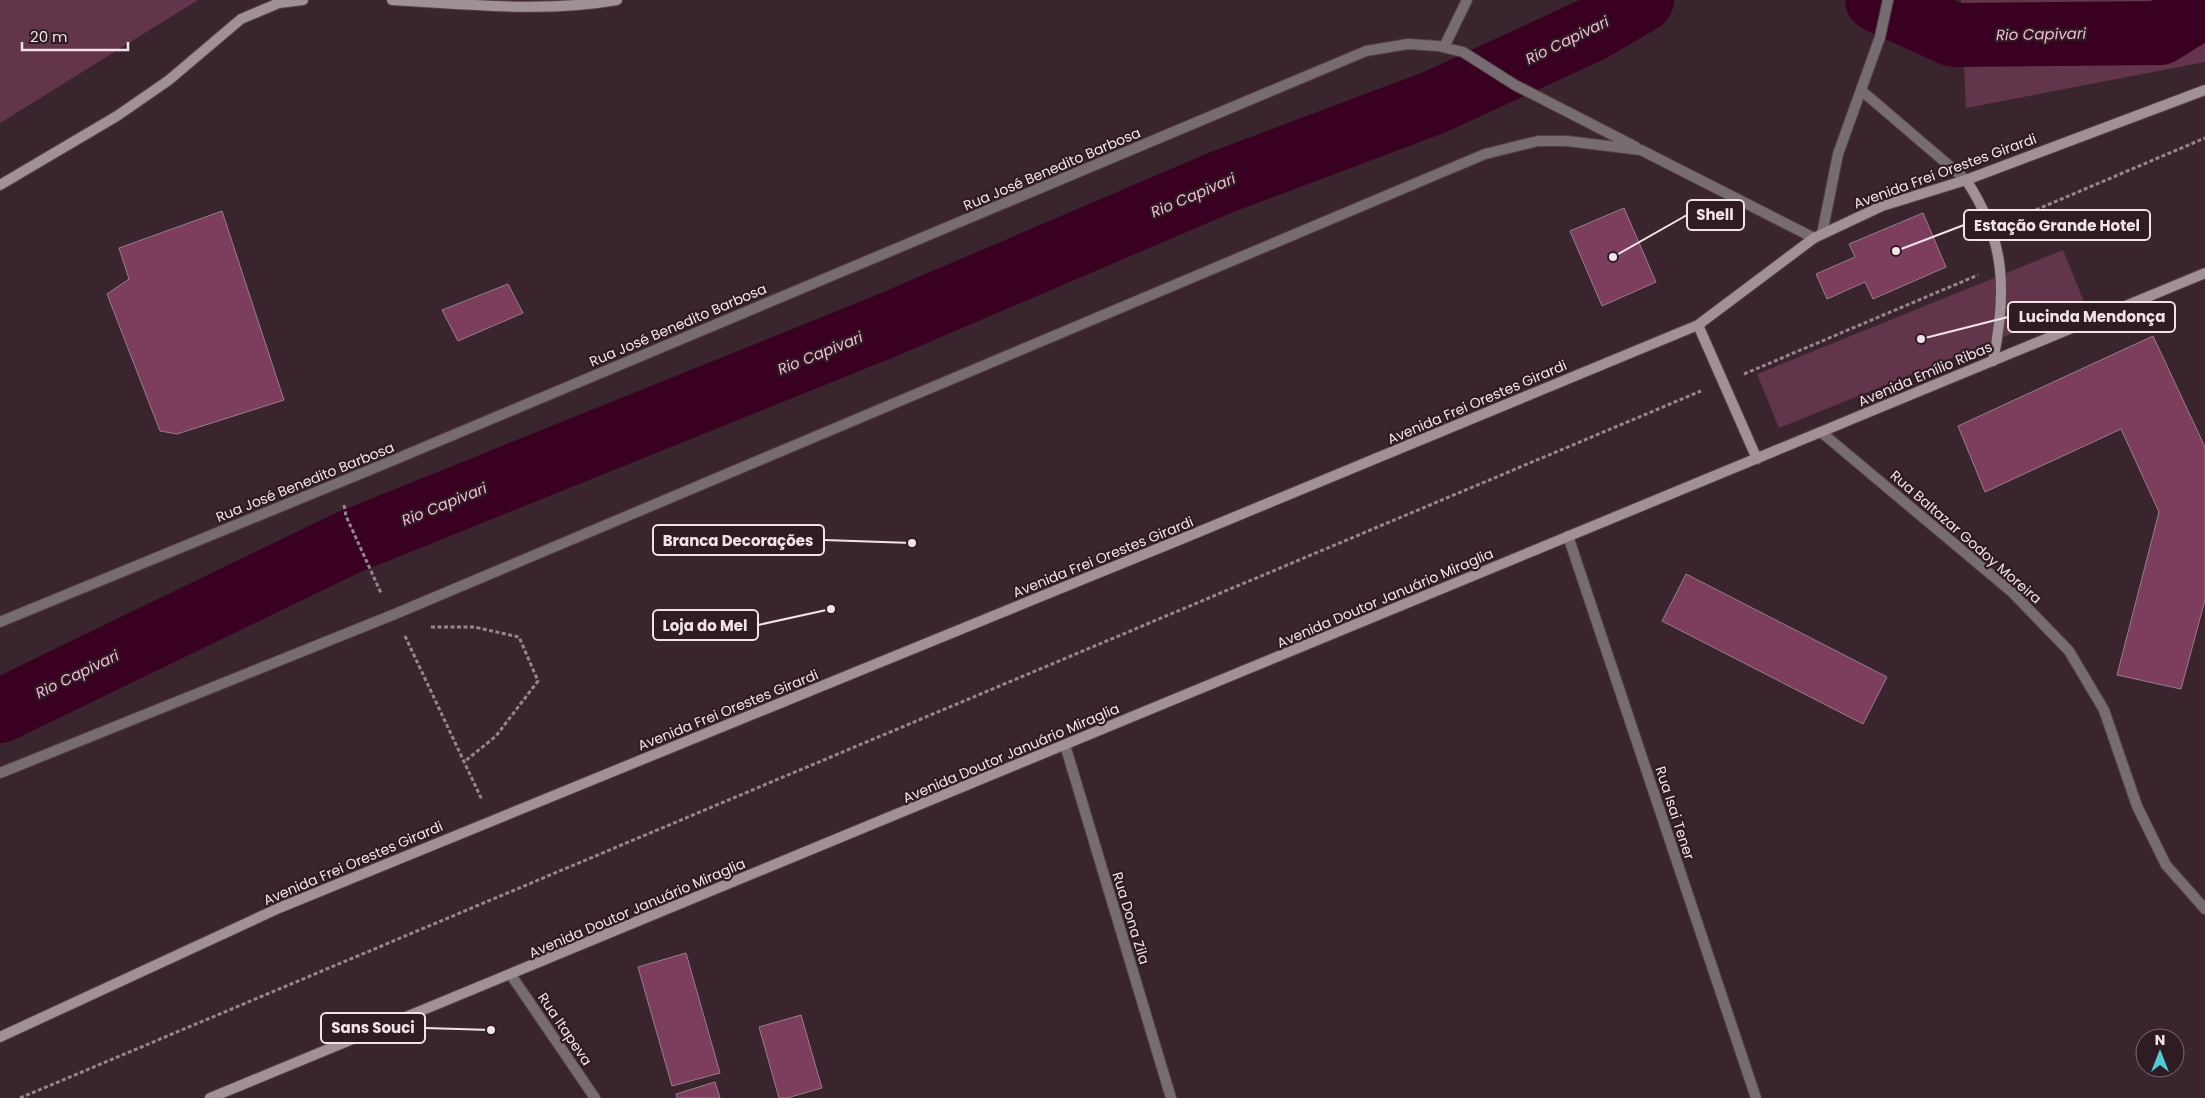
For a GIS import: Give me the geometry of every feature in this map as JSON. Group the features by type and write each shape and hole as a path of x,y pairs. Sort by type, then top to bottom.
{"street":[{"path":"0,185 117,116 169,80 241,20 279,3 303,0"},
{"path":"392,0 510,7 600,3 617,0"},
{"path":"1444,47 1467,0"},
{"path":"1818,236 1838,154 1880,37 1888,0"},
{"name":"Rua José Benedito Barbosa","path":"0,622 389,462 1366,51 1408,44 1444,47 1463,52 1515,84 1641,150 1818,236"},
{"name":"Avenida Frei Orestes Girardi","path":"0,1037 279,908 1196,534 1698,325 1818,236 1882,206 1966,180 2205,90"},
{"path":"1862,91 1966,180 1982,204 1992,229 1999,259 2002,294 2000,324 1993,361"},
{"path":"0,773 395,614 1485,154 1538,141 1567,141 1641,150"},
{"name":"Avenida Emílio Ribas","path":"1821,432 2205,272"},
{"path":"1698,325 1757,459"},
{"name":"Avenida Doutor Januário Miraglia","path":"210,1098 1821,432"},
{"name":"Rua Baltazar Godoy Moreira","path":"1821,432 2013,593 2069,650 2104,710 2137,806 2166,865 2205,909"},
{"name":"Rua Isai Tener","path":"1568,536 1756,1098"},
{"name":"Rua Dona Zila","path":"1065,745 1171,1098"},
{"name":"Rua Itapeva","path":"511,975 595,1098"}],"path":[{"path":"1992,229 2205,138"},
{"path":"20,1098 1980,274"},
{"path":"346,516 378,588"},
{"path":"395,614 492,821"},
{"path":"428,626 474,627 519,637 538,681 496,736 464,762"}],"shaded area":[{"path":"0,0 198,0 0,123"},
{"path":"1961,0 2205,0 2205,62 1966,108"},
{"path":"2063,250 2085,304 1779,428 1757,374"}],"building":[{"path":"1624,208 1656,282 1602,306 1570,231"},
{"path":"222,211 284,400 177,434 160,431 107,294 129,279 119,248"},
{"path":"1923,213 1946,267 1873,299 1865,282 1827,299 1816,274 1855,257 1849,244"},
{"path":"508,284 523,313 458,341 442,310"},
{"path":"2153,336 2205,447 2205,600 2181,689 2117,675 2159,512 2121,429 1985,492 1958,426"},
{"path":"1686,574 1887,677 1863,724 1662,621"},
{"path":"686,953 720,1073 672,1086 638,967"},
{"path":"801,1015 822,1088 787,1098 779,1098 759,1027"},
{"path":"715,1082 720,1098 677,1098 676,1094"}],"waterway":[{"name":"Rio Capivari","path":"0,711 347,543 883,327 1222,182 1435,102 1593,29 1642,0"},
{"name":"Rio Capivari","path":"1877,0 1954,35 2160,33 2205,5"}],"place":[{"name":"Estação Grande Hotel","path":"1896,251"},
{"name":"Shell","path":"1613,257"},
{"name":"Lucinda Mendonça","path":"1921,339"},
{"name":"Branca Decorações","path":"912,543"},
{"name":"Loja do Mel","path":"831,609"},
{"name":"Sans Souci","path":"491,1030"}]}
